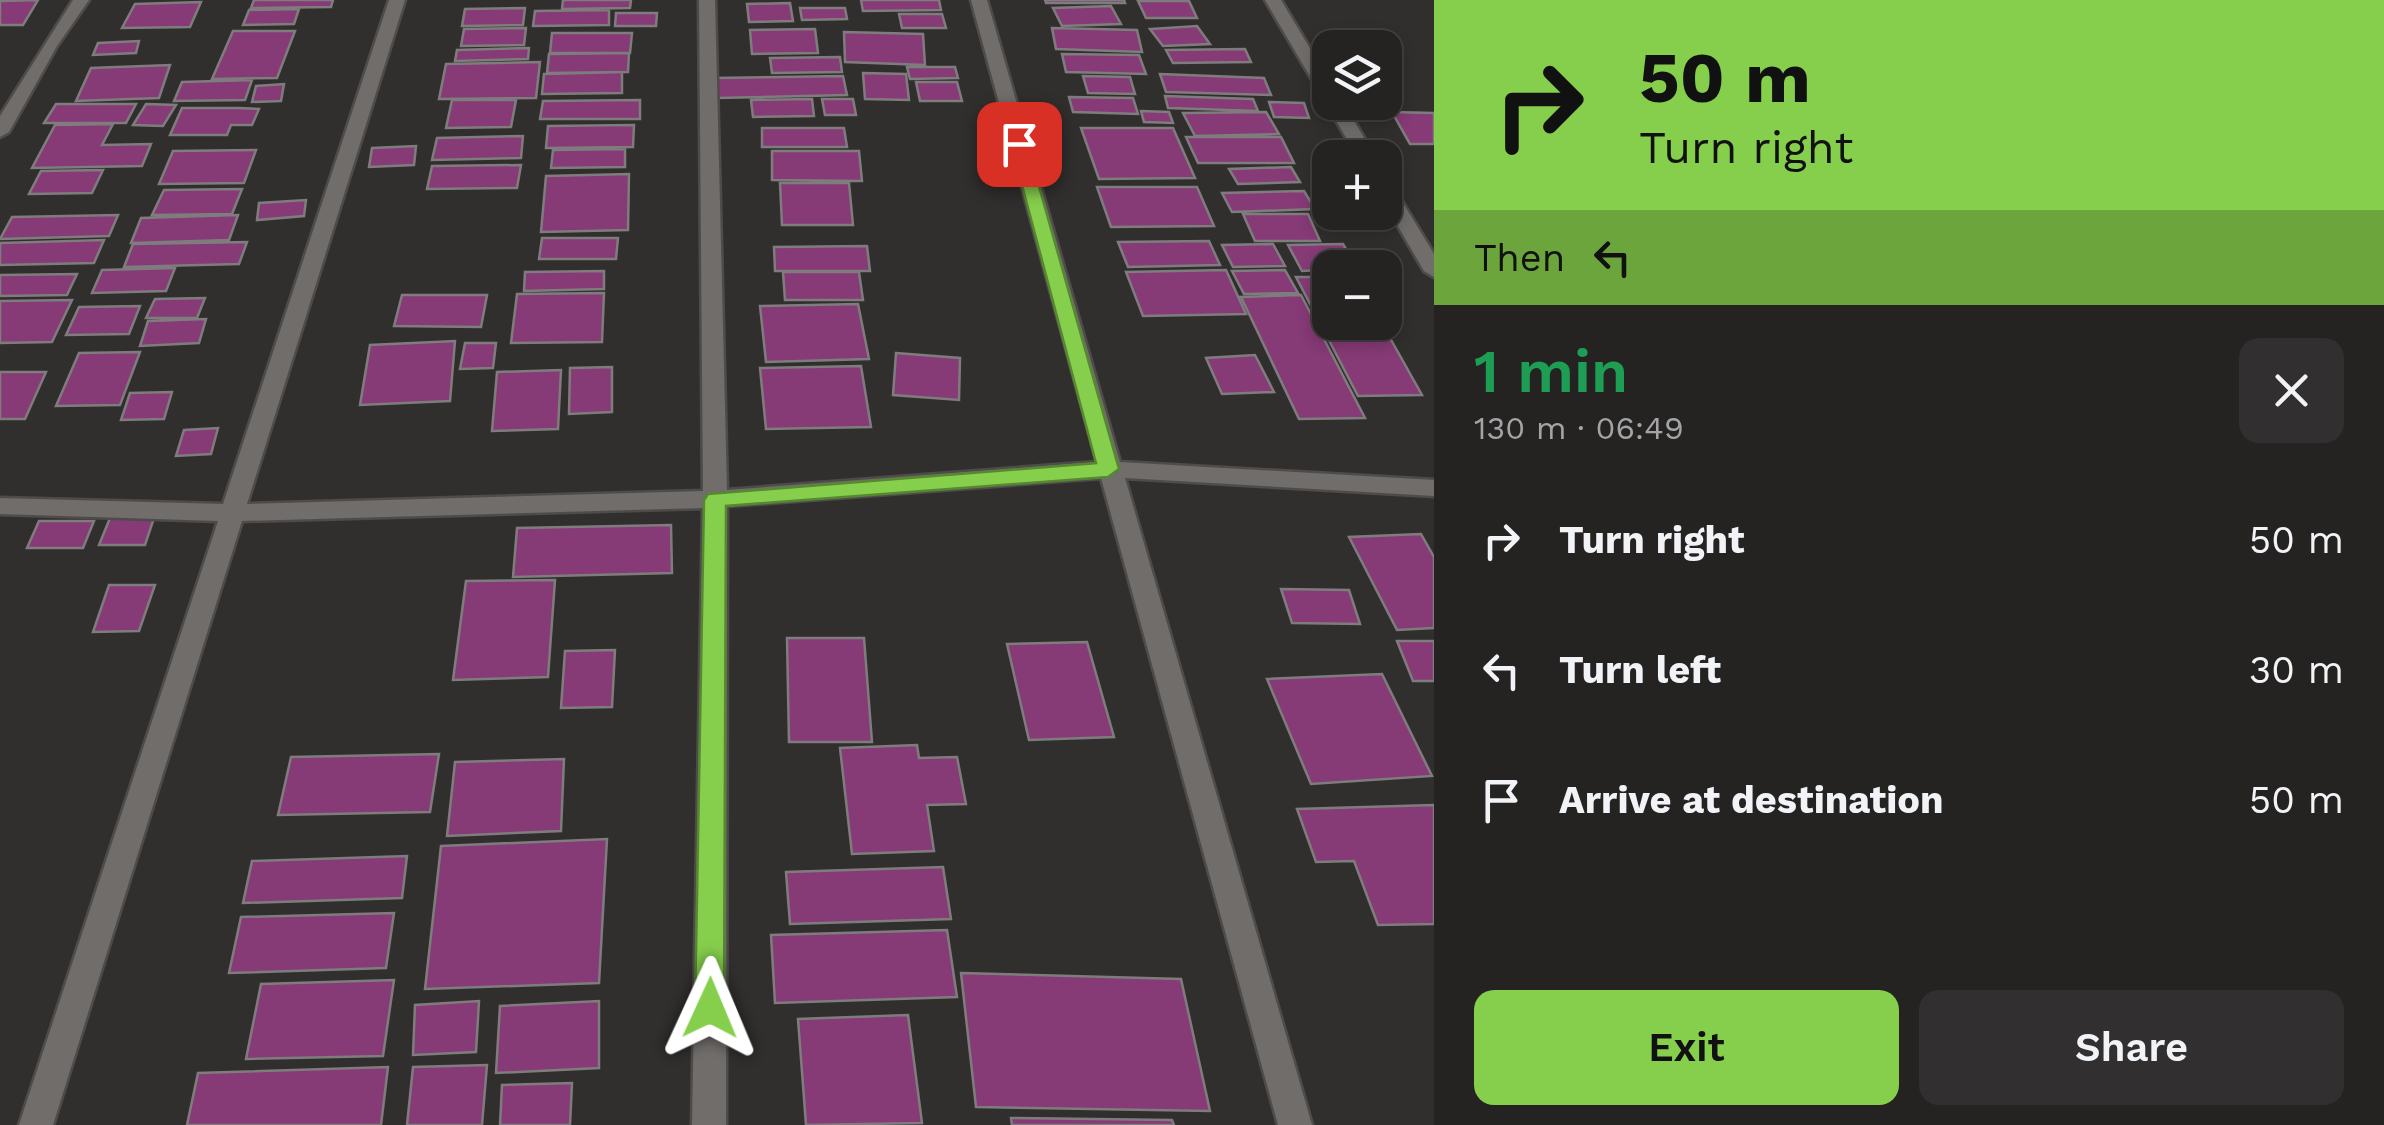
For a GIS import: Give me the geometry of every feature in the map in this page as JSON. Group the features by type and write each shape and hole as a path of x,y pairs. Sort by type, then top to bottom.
{"street":[{"path":"0,132 49,46 81,0"},
{"path":"36,1125 397,0"},
{"path":"707,0 715,500 708,1125"},
{"path":"979,0 1295,1125"},
{"path":"1273,0 1312,66"},
{"path":"1402,217 1434,271"},
{"path":"0,506 232,513 715,500 1108,469 1434,488"}],"building":[{"path":"38,0 23,25 0,25 0,1"},
{"path":"254,0 333,0 331,7 251,8"},
{"path":"563,0 631,0 630,8 562,9"},
{"path":"861,0 939,0 941,10 863,11"},
{"path":"1045,0 1124,0 1125,3 1046,3"},
{"path":"1138,1 1189,1 1197,18 1146,18"},
{"path":"201,2 190,27 122,28 135,4"},
{"path":"790,3 793,21 749,22 747,4"},
{"path":"1111,6 1121,24 1062,26 1053,8"},
{"path":"525,8 523,25 462,26 465,9"},
{"path":"800,8 845,8 847,19 802,20"},
{"path":"299,9 294,24 243,25 249,10"},
{"path":"609,10 609,25 533,26 535,11"},
{"path":"616,13 657,13 656,26 615,26"},
{"path":"899,14 942,14 946,28 902,28"},
{"path":"1197,26 1210,44 1163,46 1150,29"},
{"path":"526,28 524,45 461,46 464,29"},
{"path":"1052,28 1137,30 1142,52 1056,49"},
{"path":"815,29 818,53 752,54 750,30"},
{"path":"233,31 295,31 277,78 212,79"},
{"path":"844,32 923,34 925,65 845,62"},
{"path":"552,33 632,33 630,53 550,53"},
{"path":"139,41 136,53 93,55 98,43"},
{"path":"529,48 528,59 455,61 457,50"},
{"path":"1245,49 1251,62 1173,63 1166,50"},
{"path":"629,53 628,72 547,73 549,54"},
{"path":"1062,54 1139,55 1146,74 1066,72"},
{"path":"840,57 842,72 772,73 770,58"},
{"path":"540,62 536,98 439,99 446,64"},
{"path":"170,65 159,98 76,101 91,68"},
{"path":"907,67 955,67 958,78 910,79"},
{"path":"622,72 622,93 542,94 544,74"},
{"path":"863,73 906,74 909,100 865,99"},
{"path":"1160,74 1264,78 1271,95 1166,92"},
{"path":"843,76 847,95 717,98 715,78"},
{"path":"1083,76 1130,77 1135,94 1088,93"},
{"path":"252,80 245,100 174,101 182,82"},
{"path":"916,82 957,82 962,101 920,101"},
{"path":"284,84 281,101 252,102 256,86"},
{"path":"1165,96 1253,99 1258,111 1168,108"},
{"path":"1069,97 1133,98 1138,114 1073,112"},
{"path":"812,99 814,116 753,117 751,100"},
{"path":"822,99 853,99 856,115 825,115"},
{"path":"452,100 516,100 511,127 446,128"},
{"path":"640,100 640,119 540,119 543,101"},
{"path":"1269,102 1304,103 1309,118 1274,117"},
{"path":"56,104 136,104 126,123 44,123"},
{"path":"146,104 176,105 163,126 133,125"},
{"path":"182,108 259,109 252,125 231,125 227,135 170,135"},
{"path":"1141,111 1169,112 1173,123 1144,122"},
{"path":"1266,112 1279,134 1195,136 1183,113"},
{"path":"1402,112 1434,113 1434,144 1410,144 1396,120 1402,120"},
{"path":"113,124 102,145 151,144 142,166 32,168 55,125"},
{"path":"634,125 633,147 546,148 548,126"},
{"path":"762,128 844,128 847,147 762,147"},
{"path":"1081,128 1173,128 1195,178 1099,179"},
{"path":"523,136 521,158 432,160 437,138"},
{"path":"1186,137 1281,137 1294,163 1198,163"},
{"path":"416,146 414,165 369,167 372,148"},
{"path":"625,149 625,167 551,168 553,150"},
{"path":"256,150 244,183 159,184 173,151"},
{"path":"772,151 859,151 862,181 772,180"},
{"path":"521,165 517,188 427,189 432,166"},
{"path":"1291,167 1300,182 1238,184 1229,169"},
{"path":"103,170 92,193 29,194 41,171"},
{"path":"629,174 628,230 541,232 546,176"},
{"path":"780,183 849,183 853,225 782,225"},
{"path":"1097,187 1197,187 1214,226 1111,227"},
{"path":"242,189 232,214 152,215 164,190"},
{"path":"1304,191 1312,209 1232,212 1222,193"},
{"path":"306,200 304,216 257,220 259,203"},
{"path":"1243,214 1308,214 1320,241 1255,241"},
{"path":"118,215 109,236 0,239 12,217"},
{"path":"238,215 229,240 131,243 141,218"},
{"path":"542,238 618,238 616,259 539,259"},
{"path":"104,240 94,263 0,265 0,243"},
{"path":"1209,241 1220,265 1128,267 1118,242"},
{"path":"247,242 239,264 124,267 133,244"},
{"path":"1273,244 1285,266 1233,267 1222,245"},
{"path":"1343,244 1346,250 1312,250 1312,270 1302,271 1288,245"},
{"path":"867,246 870,271 775,271 774,247"},
{"path":"175,268 166,291 92,293 102,270"},
{"path":"1226,270 1246,314 1143,316 1126,272"},
{"path":"1285,270 1298,293 1244,294 1232,271"},
{"path":"604,271 604,289 524,291 525,272"},
{"path":"783,272 859,272 863,300 785,300"},
{"path":"77,274 67,295 0,296 0,275"},
{"path":"1296,277 1312,277 1312,308"},
{"path":"604,293 602,342 511,343 517,294"},
{"path":"402,295 487,295 481,327 394,326"},
{"path":"1301,295 1312,316 1312,340 1324,340 1365,418 1299,419 1241,297"},
{"path":"205,298 197,318 146,318 155,299"},
{"path":"72,300 52,342 0,343 0,301"},
{"path":"858,304 869,359 766,362 760,306"},
{"path":"140,306 129,334 66,335 79,307"},
{"path":"206,319 199,343 140,346 148,321"},
{"path":"1329,340 1391,340 1422,395 1358,396"},
{"path":"455,341 450,401 360,405 370,345"},
{"path":"465,343 496,343 493,368 460,369"},
{"path":"140,352 120,405 56,406 79,353"},
{"path":"896,353 960,358 959,400 893,395"},
{"path":"1255,355 1274,392 1222,394 1206,358"},
{"path":"861,366 871,427 766,429 760,368"},
{"path":"612,367 612,412 569,414 570,368"},
{"path":"561,370 558,429 492,431 497,372"},
{"path":"0,372 46,372 25,419 0,419"},
{"path":"172,392 164,419 121,420 130,393"},
{"path":"218,428 211,454 176,456 184,430"},
{"path":"110,518 154,518 145,545 99,545"},
{"path":"39,521 94,521 83,548 27,548"},
{"path":"671,525 672,573 513,577 517,528"},
{"path":"1421,534 1434,557 1434,628 1397,630 1349,537"},
{"path":"555,580 548,677 453,680 466,581"},
{"path":"109,585 155,585 139,631 93,632"},
{"path":"1281,589 1349,590 1360,624 1292,623"},
{"path":"787,638 864,638 872,742 789,742"},
{"path":"1397,641 1434,641 1434,681 1413,681"},
{"path":"1087,642 1114,737 1029,740 1007,644"},
{"path":"615,650 612,707 561,708 565,651"},
{"path":"1382,674 1432,776 1311,784 1267,679"},
{"path":"917,745 919,758 957,757 966,804 927,805 934,851 852,854 840,748"},
{"path":"439,754 430,812 278,815 291,757"},
{"path":"564,759 561,831 447,836 455,762"},
{"path":"1434,805 1434,924 1378,925 1354,861 1316,862 1297,809"},
{"path":"607,839 599,983 425,989 441,846"},
{"path":"407,856 402,898 243,903 252,861"},
{"path":"943,867 951,919 790,924 786,872"},
{"path":"394,913 386,968 229,973 241,917"},
{"path":"947,930 957,997 775,1003 771,935"},
{"path":"961,973 1181,979 1210,1111 976,1107"},
{"path":"394,980 383,1056 246,1059 261,984"},
{"path":"479,1001 476,1052 413,1055 415,1005"},
{"path":"599,1001 599,1068 496,1073 500,1006"},
{"path":"908,1015 922,1123 806,1125 798,1019"},
{"path":"487,1065 482,1125 407,1125 413,1067"},
{"path":"388,1067 381,1125 187,1125 198,1073"},
{"path":"572,1083 570,1125 500,1125 502,1085"},
{"path":"1011,1118 1172,1120 1174,1125 1012,1125"}],"route":[{"path":"710,1008 715,500 1108,469 1019,144"}]}
